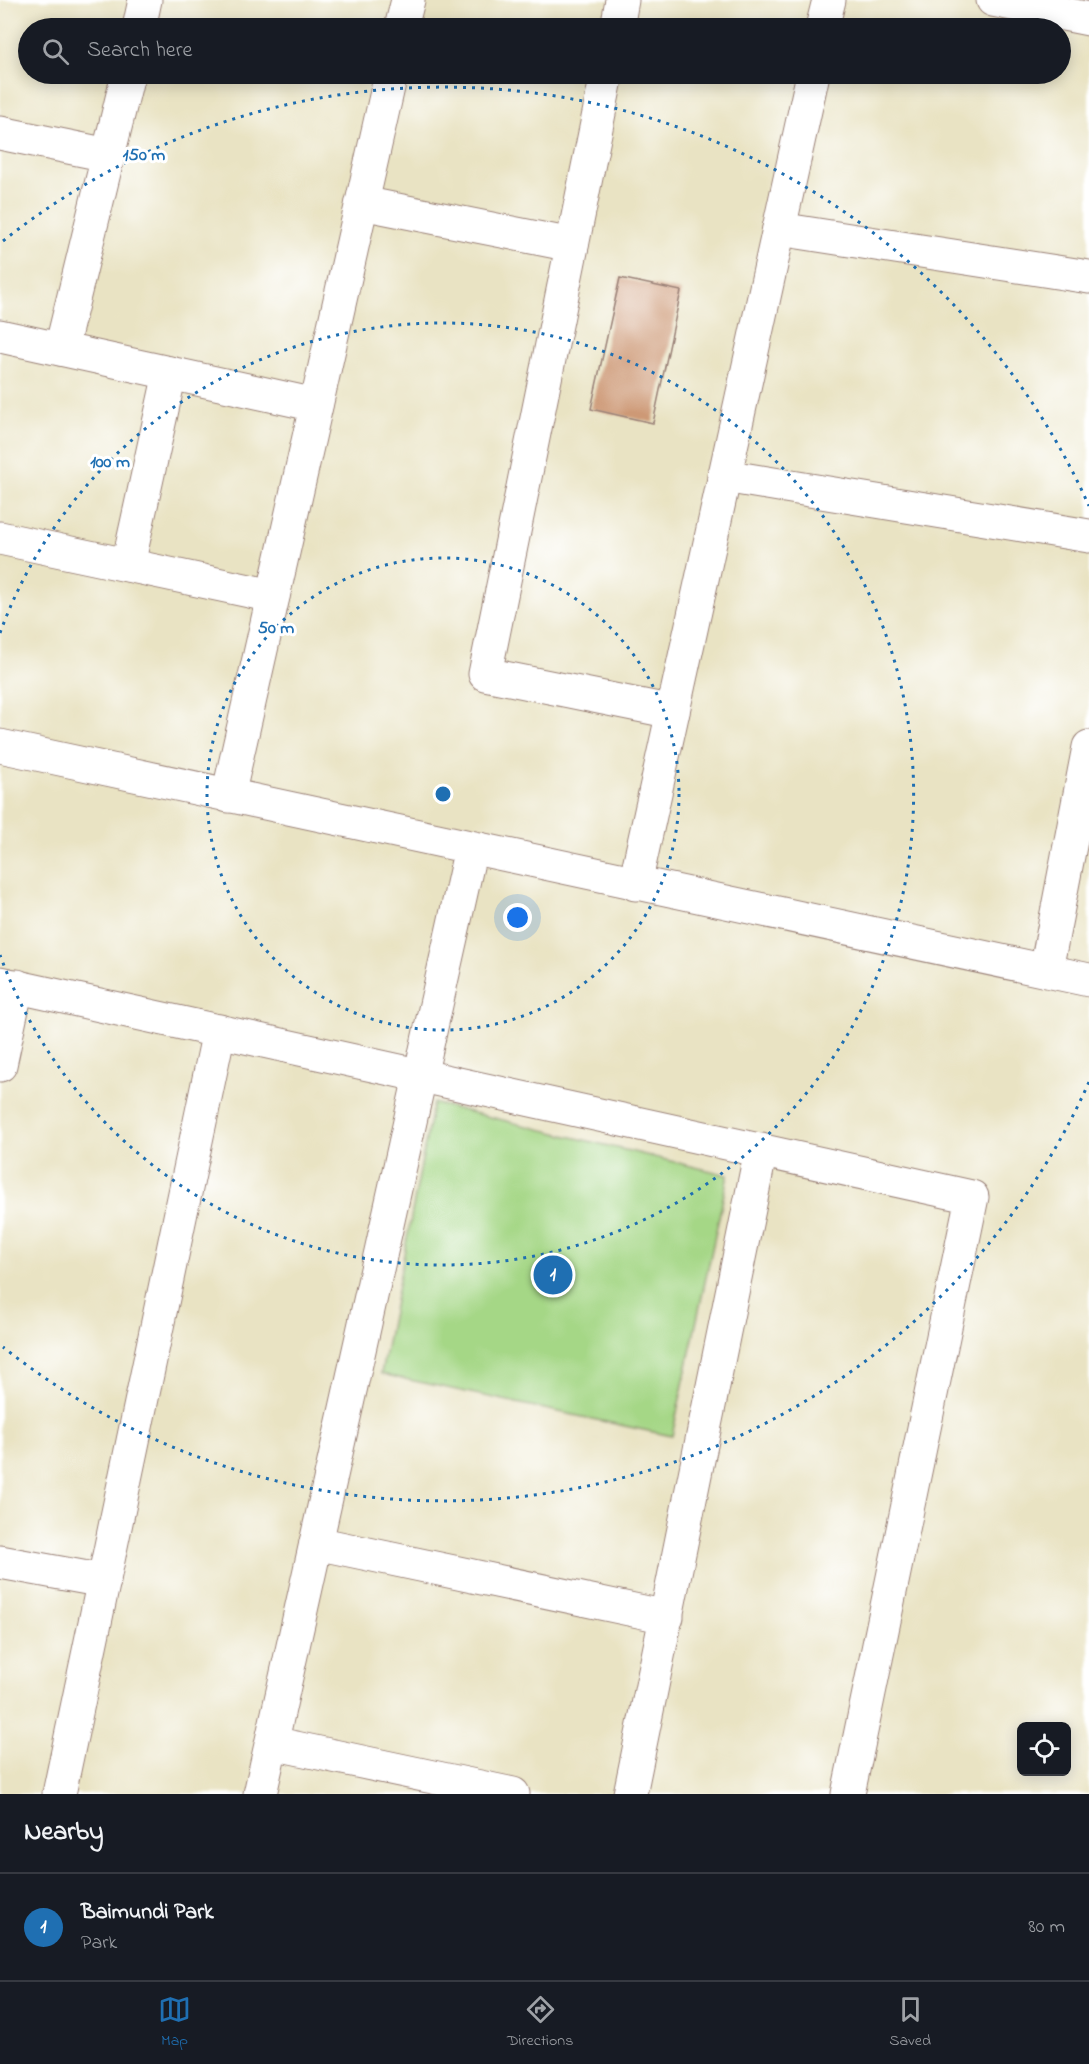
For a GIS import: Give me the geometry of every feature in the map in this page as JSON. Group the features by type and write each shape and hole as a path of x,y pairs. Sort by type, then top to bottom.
{"street":[{"path":"140,18 145,0"},
{"path":"404,18 408,0"},
{"path":"619,18 622,0"},
{"path":"824,18 829,0"},
{"path":"993,0 1089,19"},
{"path":"61,349 126,84"},
{"path":"228,795 389,84"},
{"path":"606,84 485,674 673,712"},
{"path":"635,884 811,84"},
{"path":"0,133 108,155"},
{"path":"362,203 572,245"},
{"path":"778,228 1089,277"},
{"path":"1,340 61,349 316,405"},
{"path":"128,565 170,373"},
{"path":"724,476 1089,536"},
{"path":"0,538 273,597"},
{"path":"0,746 1089,980"},
{"path":"1046,970 1089,747"},
{"path":"260,1794 471,848"},
{"path":"0,1065 8,985 972,1197 848,1794"},
{"path":"59,1794 219,1031"},
{"path":"630,1794 761,1150"},
{"path":"316,1543 667,1617"},
{"path":"0,1562 104,1581"},
{"path":"272,1743 513,1794"}],"green space":[{"path":"433,1103 728,1175 672,1436 381,1374"}],"building":[{"path":"620,278 681,291 653,423 591,409"}],"place":[{"name":"Baimundi Park","path":"553,1275"}]}
